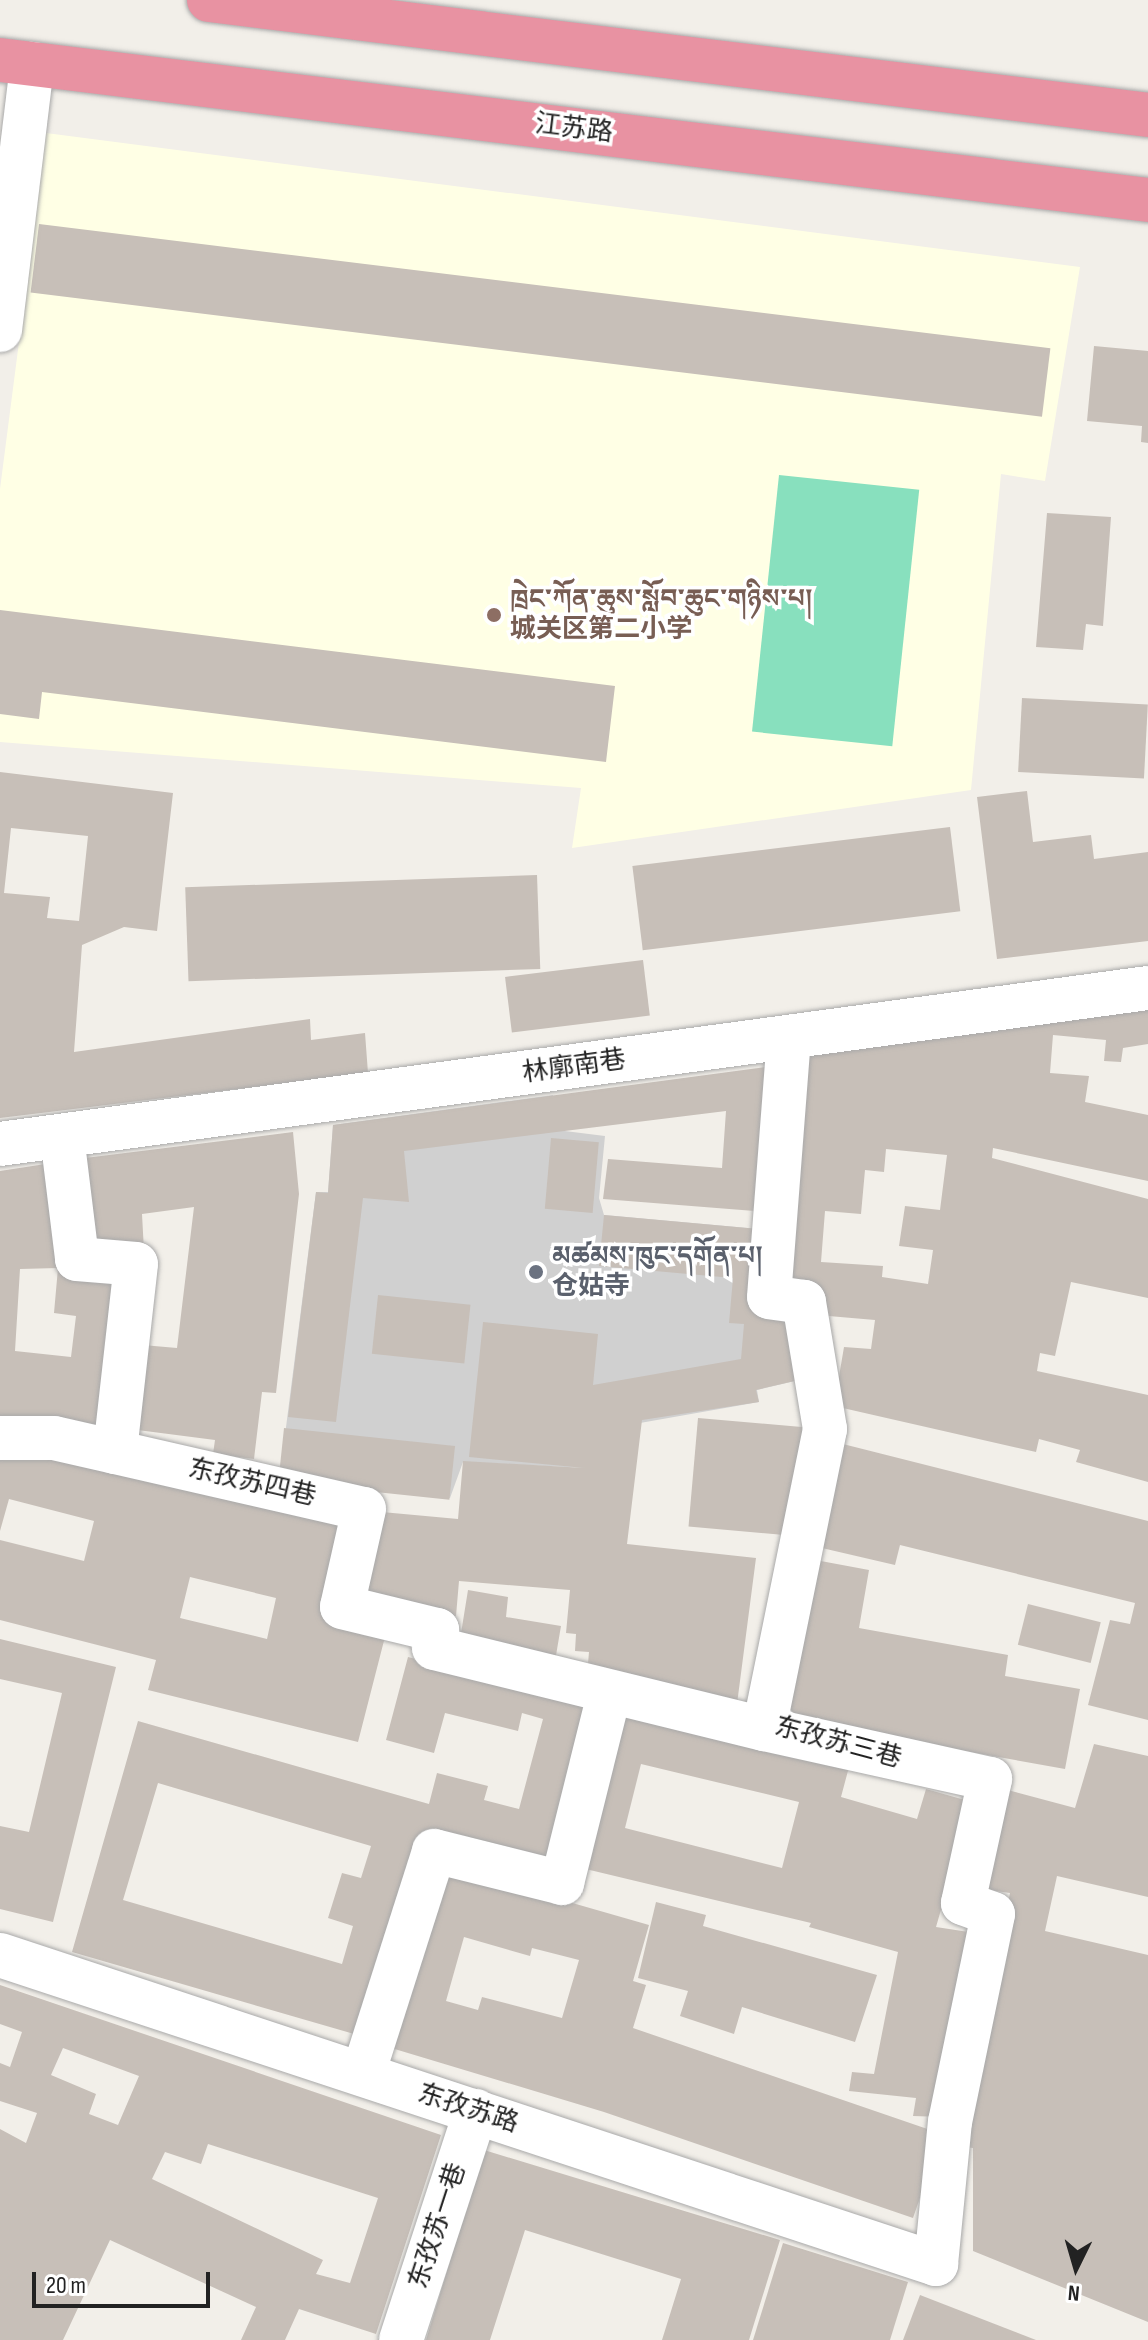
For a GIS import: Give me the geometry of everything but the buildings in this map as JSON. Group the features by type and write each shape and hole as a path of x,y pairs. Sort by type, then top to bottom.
{"highway":[{"path":"209,0 1148,115"},
{"name":"江苏路","path":"16,62 1148,200"}],"street":[{"path":"0,330 16,62"},
{"name":"林廓南巷","path":"0,1144 788,1055 1148,988"},
{"path":"768,1212 788,1055"},
{"name":"东孜苏三巷","path":"788,1055 769,1297 804,1302 825,1429 764,1729 990,1779 963,1903 993,1914 950,2122 936,2264"},
{"path":"0,1438 54,1438 115,1452 136,1264 77,1259 62,1136"},
{"name":"东孜苏四巷","path":"115,1452 364,1509 342,1607 437,1630 434,1648 609,1694 764,1729"},
{"path":"363,2074 434,1851 562,1883 609,1694"},
{"name":"东孜苏路","path":"0,1955 936,2264"},
{"name":"东孜苏一巷","path":"401,2340 476,2111"}],"shaded area":[{"name":"ཁྲེང་ཀོན་ཆུས་སློབ་ཆུང་གཉིས་པ། 城关区第二小学","path":"46,133 1080,267 1045,481 1001,474 971,790 572,848 581,788 0,742 0,489"},
{"name":"མཚམས་ཁུང་དགོན་པ། 仓姑寺","path":"553,1095 557,1130 605,1136 599,1198 604,1215 770,1230 799,1380 757,1390 759,1402 589,1432 585,1468 463,1462 450,1498 279,1482 316,1192 328,1192 333,1125"}],"green space":[{"path":"779,475 919,490 892,746 752,732"}],"place":[{"name":"ཁྲེང་ཀོན་ཆུས་སློབ་ཆུང་གཉིས་པ། 城关区第二小学","path":"494,615"},
{"name":"མཚམས་ཁུང་དགོན་པ། 仓姑寺","path":"536,1272"}]}
